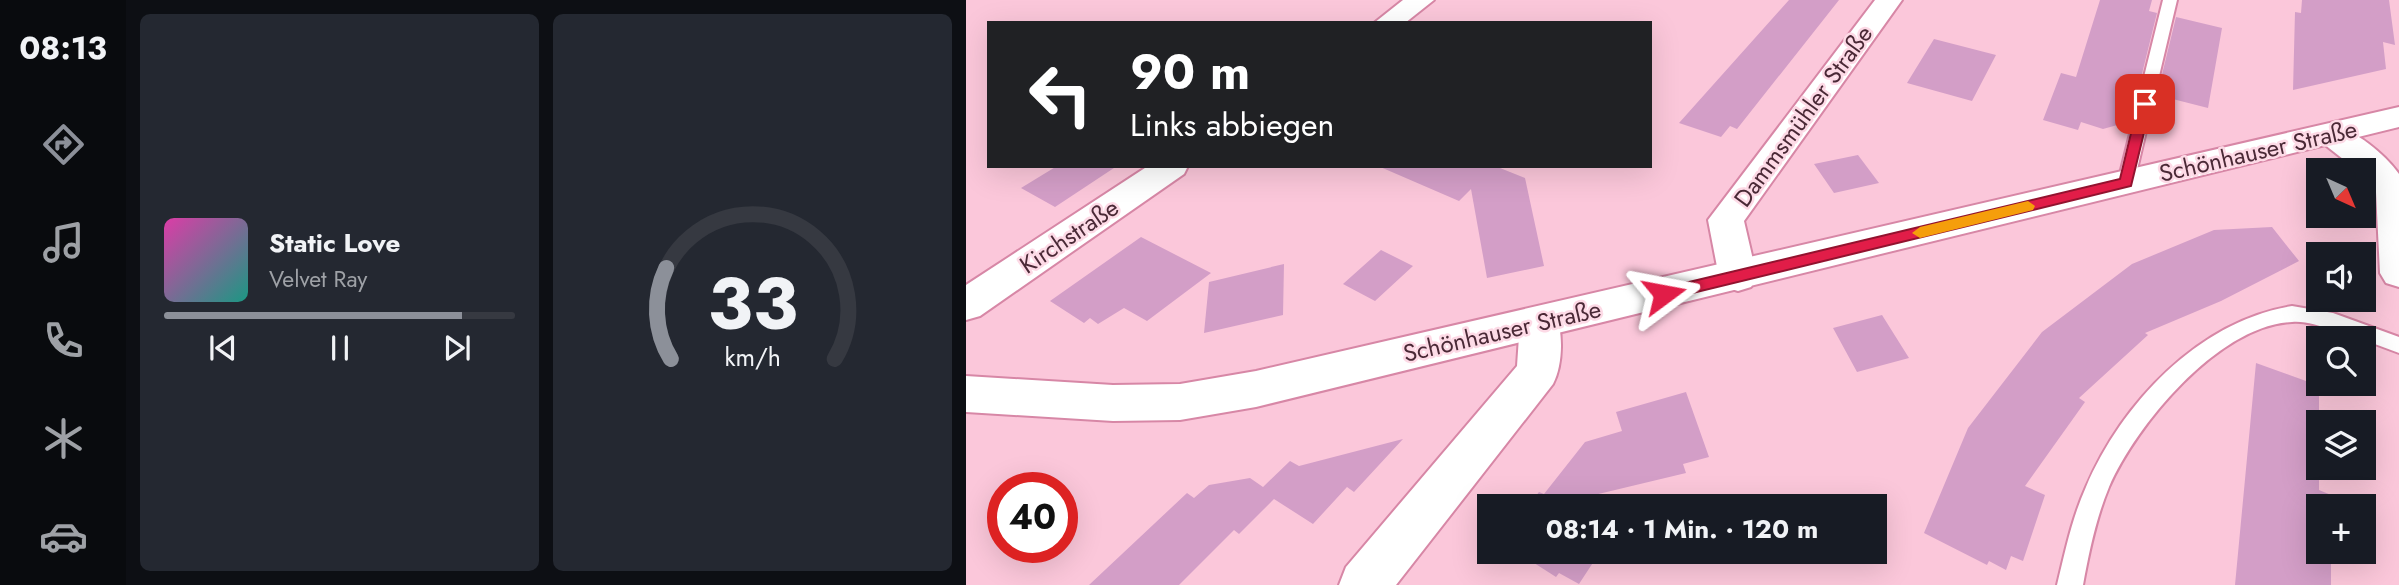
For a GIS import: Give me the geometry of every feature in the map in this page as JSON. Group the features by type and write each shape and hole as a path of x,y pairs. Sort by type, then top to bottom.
{"street":[{"path":"1390,21 1421,0"},
{"name":"Dammsmühler Straße","path":"1738,277 1726,220 1889,0"},
{"name":"Schönhauser Straße","path":"966,394 1113,404 1180,402 1256,389 1738,277 2399,117"},
{"path":"2331,134 2378,169 2393,191 2399,273"},
{"name":"Kirchstraße","path":"966,305 1169,168"},
{"path":"1364,585 1538,372 1540,322"}],"lane":[{"path":"2126,183 2170,0"},
{"path":"2070,585 2082,530 2104,473 2133,425 2168,383 2205,352 2245,326 2270,316 2293,314 2318,318 2399,345"}],"building":[{"path":"1789,0 1839,0 1737,129 1730,126 1721,137 1679,123"},
{"path":"2100,0 2152,0 2149,11 2157,13 2138,90 2126,87 2121,124 2103,129 2081,122 2078,130 2043,120 2061,73 2076,77"},
{"path":"2302,0 2389,0 2395,45 2383,42 2386,69 2293,90 2295,12 2301,13"},
{"path":"2176,17 2222,28 2208,108 2157,95"},
{"path":"1934,39 1996,55 1972,101 1907,83"},
{"path":"1858,155 1879,183 1834,193 1814,164"},
{"path":"1054,168 1114,168 1055,207 1021,188"},
{"path":"1383,168 1500,168 1525,178 1544,266 1487,278 1471,189 1459,201"},
{"path":"2272,227 2299,261 2221,301 2145,333 2148,335 2079,398 2085,402 2025,486 2045,495 2023,561 2011,556 2006,570 1989,561 1987,565 1924,533 1968,428 2042,332 2132,264 2214,230"},
{"path":"1141,237 1211,273 1147,321 1124,308 1098,324 1090,318 1084,323 1050,301"},
{"path":"1381,250 1413,266 1375,301 1343,284"},
{"path":"1284,264 1283,315 1204,333 1209,282"},
{"path":"1882,315 1909,358 1857,372 1833,328"},
{"path":"2256,363 2306,381 2306,396 2319,396 2319,410 2306,410 2306,480 2319,480 2319,490 2329,494 2306,494 2306,564 2331,564 2331,585 2235,585"},
{"path":"1686,392 1709,457 1683,464 1686,473 1598,494 1544,494 1585,442 1622,431 1616,412"},
{"path":"1403,439 1354,492 1347,487 1313,524 1274,499 1239,534 1234,530 1179,585 1089,585 1187,493 1194,498 1209,485 1250,478 1263,487 1290,461 1299,466"},
{"path":"1536,564 1592,564 1579,584 1559,573 1556,577"}],"slow traffic":[{"path":"1920,233 2028,206"}],"route":[{"path":"1664,294 2126,183 2145,104"}]}
